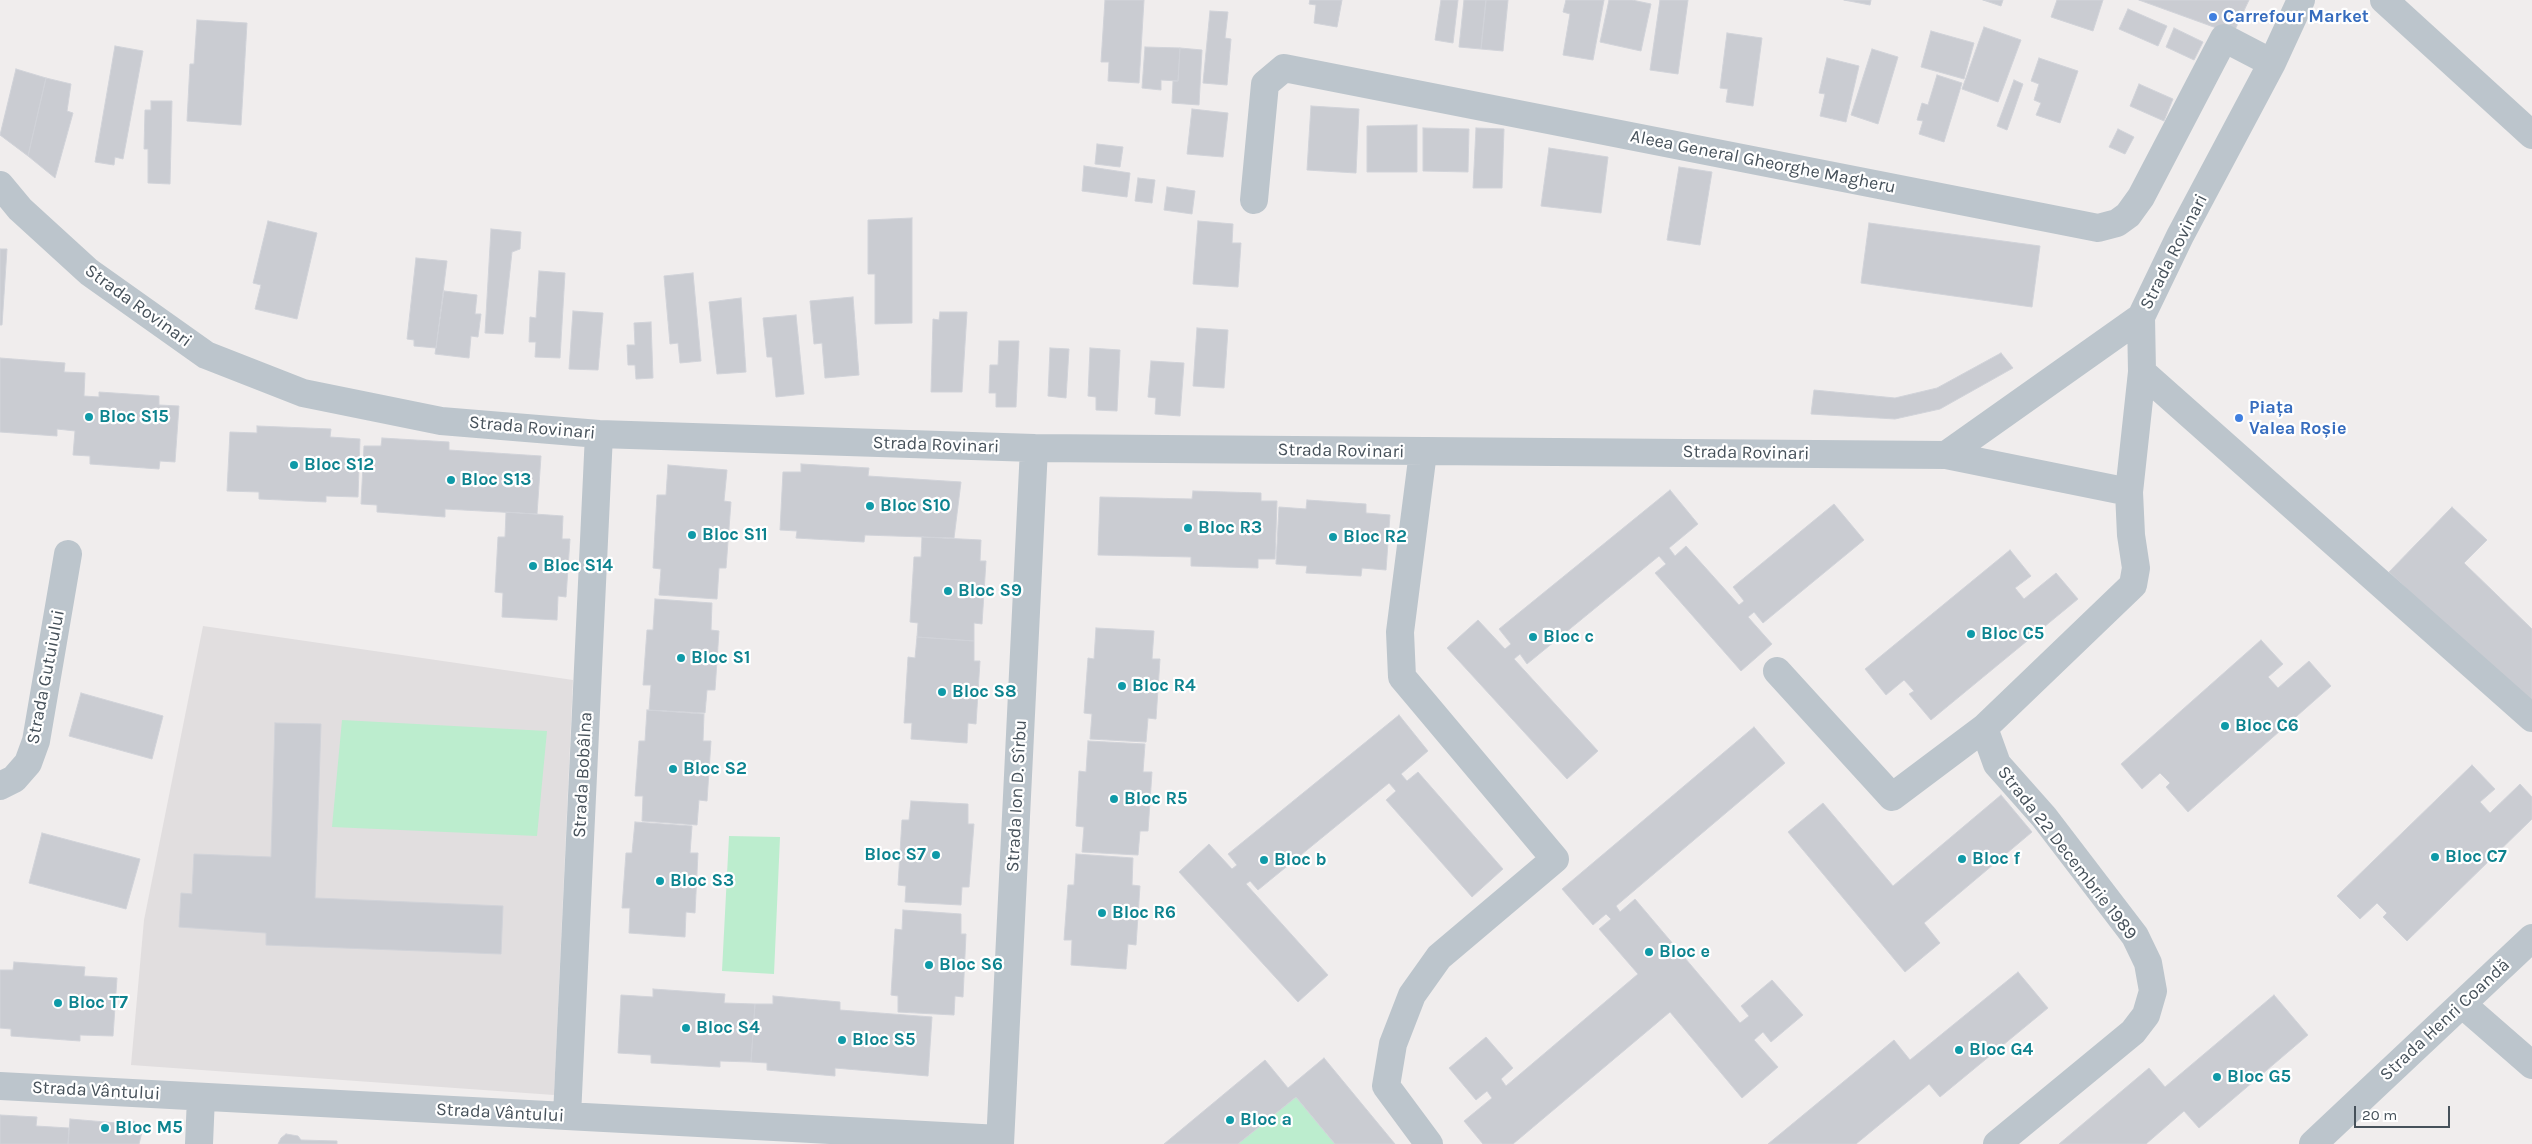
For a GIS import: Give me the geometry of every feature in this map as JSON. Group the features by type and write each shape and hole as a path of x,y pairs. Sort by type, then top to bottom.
{"street":[{"name":"Strada Rovinari","path":"1946,455 2141,317 2180,236 2272,63 2301,0"},
{"path":"2384,0 2532,135"},
{"name":"Aleea General Gheorghe Magheru","path":"1254,200 1265,84 1284,68 2098,228 2116,222 2128,215 2141,197 2224,38 2272,63"},
{"name":"Strada Rovinari","path":"0,185 20,209 89,272 206,355 303,393 441,421 599,434 1034,448 1946,455 2129,492"},
{"path":"1777,671 1892,797 1984,728 2133,585 2136,568 2130,534 2129,492 2142,372 2141,317"},
{"path":"2142,372 2532,718"},
{"name":"Strada Bobâlna","path":"567,1116 599,434"},
{"name":"Strada Ion D. Sîrbu","path":"1001,1142 1034,448"},
{"path":"1423,452 1400,632 1402,677 1555,859 1438,957 1412,995 1393,1044 1386,1086 1429,1144"},
{"name":"Strada Gutuiului","path":"0,786 14,779 28,763 36,741 68,554"},
{"name":"Strada 22 Decembrie 1989","path":"1984,728 1997,764 2044,817 2135,936 2148,963 2153,991 2146,1015 2134,1032 1997,1144"},
{"name":"Strada Henri Coandă","path":"2313,1144 2532,938"},
{"path":"2462,1004 2532,1065"},
{"name":"Strada Vântului","path":"0,1086 567,1116 1001,1142"},
{"path":"200,1144 201,1097"}],"shaded area":[{"path":"203,626 573,680 554,1095 131,1065 144,920"}],"green space":[{"path":"342,720 547,731 537,836 332,827"},
{"path":"729,836 780,837 774,974 722,971"},
{"path":"1296,1097 1335,1144 1238,1144"}],"building":[{"path":"1105,0 1144,0 1139,83 1108,81 1109,62 1101,62"},
{"path":"1310,0 1342,0 1337,27 1314,23 1316,5 1309,4"},
{"path":"1441,0 1458,0 1453,43 1435,40"},
{"path":"1464,0 1486,0 1481,49 1459,47"},
{"path":"1486,0 1508,0 1503,51 1481,49"},
{"path":"1566,0 1604,0 1593,60 1563,55 1570,14 1563,12"},
{"path":"1609,0 1632,0 1651,4 1641,51 1600,42"},
{"path":"1660,0 1688,0 1678,74 1650,70"},
{"path":"1844,0 1871,0 1870,5"},
{"path":"1983,0 2003,0 2001,6"},
{"path":"2057,0 2103,0 2093,31 2051,17"},
{"name":"Carrefour Market","path":"2139,0 2249,0 2233,34"},
{"path":"2128,9 2167,26 2158,46 2119,29"},
{"path":"1210,11 1228,12 1225,38 1231,39 1227,85 1203,83"},
{"path":"197,20 247,23 241,125 187,121 190,64 194,64"},
{"path":"1984,27 2021,40 1998,102 1962,89"},
{"path":"2174,28 2203,42 2194,60 2166,47"},
{"path":"1931,31 1974,43 1964,79 1921,67"},
{"path":"1727,33 1762,38 1753,106 1726,102 1728,89 1720,88"},
{"path":"115,46 143,51 123,159 115,157 114,165 95,162"},
{"path":"1145,47 1180,48 1178,81 1161,80 1161,90 1142,88"},
{"path":"1180,48 1202,50 1199,105 1172,103 1173,81 1178,81"},
{"path":"1872,49 1898,57 1878,124 1851,115"},
{"path":"1827,58 1859,66 1846,122 1820,116 1825,94 1819,93"},
{"path":"2039,58 2078,71 2060,123 2036,115 2041,103 2034,100 2039,84 2031,81"},
{"path":"16,69 46,78 28,156 0,135"},
{"path":"1937,75 1962,83 1944,142 1919,134 1923,121 1917,120 1922,103 1928,105"},
{"path":"46,78 71,84 67,111 73,113 55,178 28,156"},
{"path":"2014,80 2023,84 2007,130 1997,126"},
{"path":"2139,84 2173,99 2164,121 2130,106"},
{"path":"151,101 172,101 170,184 148,183 148,149 144,149 145,110 151,110"},
{"path":"1311,106 1359,109 1356,173 1307,170"},
{"path":"1192,109 1228,113 1223,157 1187,154"},
{"path":"1417,125 1417,172 1367,172 1367,126"},
{"path":"1423,128 1469,129 1468,172 1423,171"},
{"path":"1476,128 1504,129 1502,188 1473,188"},
{"path":"2118,129 2134,137 2125,154 2109,147"},
{"path":"1097,144 1123,147 1120,167 1095,164"},
{"path":"1549,148 1608,157 1601,213 1541,206"},
{"path":"1084,166 1130,173 1127,197 1082,191"},
{"path":"1679,167 1712,172 1700,245 1667,240"},
{"path":"1138,178 1155,180 1152,203 1135,201"},
{"path":"1167,187 1195,191 1192,214 1164,210"},
{"path":"912,218 912,323 875,324 875,274 868,274 868,220"},
{"path":"268,221 317,233 297,319 255,309 261,285 253,283"},
{"path":"1198,221 1233,224 1232,243 1241,243 1238,287 1193,284"},
{"path":"1869,223 2040,246 2032,307 1861,283"},
{"path":"491,229 521,232 520,249 512,252 503,334 485,333"},
{"path":"0,249 7,249 2,325 0,325"},
{"path":"416,258 447,261 436,348 414,346 414,340 407,339"},
{"path":"539,271 565,273 560,358 535,357 536,342 529,342 530,317 536,318"},
{"path":"693,273 701,361 680,363 678,343 670,344 664,276"},
{"path":"444,291 477,295 475,314 481,314 478,337 471,336 469,358 435,354"},
{"path":"853,297 859,375 825,378 822,343 814,344 810,301"},
{"path":"741,298 746,372 717,374 709,302"},
{"path":"573,311 603,313 598,370 569,369"},
{"path":"940,312 967,312 962,392 931,392 933,319 939,320"},
{"path":"796,315 804,394 776,397 772,357 767,357 763,318"},
{"path":"651,322 653,378 636,379 635,365 628,365 627,345 635,345 634,323"},
{"path":"1197,328 1228,330 1224,388 1193,386"},
{"path":"999,341 1019,341 1016,407 996,407 996,393 989,393 990,365 998,365"},
{"path":"1050,348 1069,349 1066,398 1048,396"},
{"path":"1090,348 1120,350 1117,411 1096,410 1096,397 1088,396"},
{"path":"2001,353 2013,368 1940,409 1895,419 1811,414 1814,390 1895,398 1937,388"},
{"name":"Bloc S15","path":"0,358 65,363 64,372 85,373 84,396 99,397 99,392 159,396 159,405 179,406 175,462 160,461 159,469 90,464 90,456 73,455 75,431 57,429 57,436 0,432"},
{"path":"1151,361 1184,363 1180,416 1155,414 1156,398 1148,397"},
{"name":"Bloc S12","path":"257,426 331,429 330,437 360,439 358,497 326,496 326,502 259,499 259,492 227,491 230,432 257,433"},
{"name":"Bloc S13","path":"382,438 449,442 449,450 541,456 537,514 445,509 445,517 377,512 377,505 361,504 364,446 381,446"},
{"name":"Bloc S10","path":"801,464 869,468 868,476 961,482 954,538 865,535 864,542 796,538 797,531 780,530 783,472 801,472"},
{"name":"Bloc S11","path":"668,465 727,470 724,501 731,502 726,568 719,568 717,599 659,595 661,569 653,568 657,495 666,495"},
{"name":"Bloc c","path":"1670,490 1698,524 1669,548 1675,556 1686,546 1739,605 1744,601 1733,587 1834,504 1864,540 1763,623 1754,612 1748,617 1772,644 1741,671 1655,573 1666,564 1659,556 1527,664 1520,654 1514,659 1598,751 1567,779 1447,648 1478,620 1505,649 1511,644 1499,629"},
{"name":"Bloc R3","path":"1193,491 1261,493 1261,501 1277,501 1275,559 1258,559 1258,568 1191,566 1191,557 1098,555 1100,497 1192,499"},
{"name":"Bloc R2","path":"1307,500 1366,504 1366,513 1390,515 1386,570 1362,568 1361,576 1306,573 1307,566 1276,564 1279,507 1306,509"},
{"path":"2452,507 2487,540 2464,563 2532,629 2532,709 2389,572"},
{"name":"Bloc S14","path":"506,512 563,516 562,539 570,539 566,597 558,596 557,620 502,617 503,593 495,592 498,537 505,537"},
{"name":"Bloc S9","path":"922,537 981,540 980,561 986,561 982,624 974,623 974,641 917,637 918,623 910,622 914,557 921,557"},
{"name":"Bloc C5","path":"2010,550 2031,576 2015,588 2024,599 2056,573 2078,599 1931,720 1909,694 1914,691 1904,680 1886,695 1865,669"},
{"name":"Bloc S1","path":"655,599 712,603 711,630 719,631 715,690 707,690 705,713 649,710 651,685 643,685 647,630 653,630"},
{"name":"Bloc R4","path":"1096,628 1154,631 1152,659 1160,659 1156,719 1148,718 1146,742 1090,739 1092,714 1084,713 1088,658 1094,659"},
{"name":"Bloc S8","path":"917,637 974,641 974,661 980,661 976,724 968,723 967,743 911,739 912,723 904,723 908,657 915,658"},
{"name":"Bloc C6","path":"2261,640 2283,664 2268,677 2278,688 2309,661 2331,686 2188,812 2166,787 2170,783 2160,773 2142,789 2121,764"},
{"path":"81,693 163,716 152,759 69,736"},
{"name":"Bloc S2","path":"647,710 704,714 703,741 711,741 707,801 699,800 697,825 642,821 643,796 635,796 639,741 645,741"},
{"name":"Bloc b","path":"1399,715 1428,751 1401,774 1407,781 1418,772 1503,869 1472,897 1386,800 1396,791 1389,783 1258,890 1250,881 1246,884 1328,975 1298,1002 1179,872 1209,844 1232,869 1237,865 1228,854"},
{"path":"275,723 321,724 315,898 503,906 501,954 266,945 266,933 179,927 181,893 192,894 194,854 271,857"},
{"name":"Bloc e","path":"1754,727 1785,763 1616,906 1620,912 1635,899 1740,1023 1749,1016 1741,1006 1772,980 1803,1015 1771,1042 1763,1032 1754,1040 1778,1067 1742,1098 1670,1012 1513,1144 1483,1144 1464,1121 1492,1098 1487,1091 1476,1100 1449,1068 1486,1037 1513,1068 1501,1079 1506,1086 1638,974 1599,929 1611,919 1606,914 1593,925 1562,889"},
{"name":"Bloc R5","path":"1088,741 1145,744 1143,772 1152,772 1148,831 1140,831 1138,855 1082,852 1084,827 1076,826 1079,771 1086,772"},
{"name":"Bloc C7","path":"2472,765 2495,789 2480,802 2490,813 2520,784 2532,797 2532,819 2407,941 2383,917 2387,913 2377,903 2360,919 2337,896"},
{"name":"Bloc f","path":"2001,795 2032,832 1924,923 1940,943 1905,972 1788,832 1823,803 1893,886"},
{"name":"Bloc S7","path":"911,801 968,804 968,824 974,824 969,887 962,887 961,905 905,902 906,886 898,885 902,820 909,820"},
{"name":"Bloc S3","path":"635,822 692,826 690,853 698,853 695,913 686,912 685,937 629,933 630,908 622,908 626,853 632,853"},
{"path":"42,833 140,859 126,909 29,883"},
{"name":"Bloc R6","path":"1076,854 1133,858 1132,885 1140,886 1136,945 1128,944 1126,969 1071,965 1072,940 1064,940 1068,885 1074,885"},
{"name":"Bloc S6","path":"903,910 961,914 961,934 966,934 963,997 955,996 954,1015 898,1012 898,996 891,995 895,929 902,930"},
{"name":"Bloc T7","path":"14,962 85,967 84,976 117,978 113,1036 80,1035 80,1041 11,1036 11,1029 0,1028 0,970 13,970"},
{"name":"Bloc G4","path":"2018,972 2048,1008 1940,1097 1929,1084 1856,1144 1768,1144 1894,1040 1910,1060"},
{"name":"Bloc S4","path":"653,989 725,994 724,1003 755,1004 751,1062 720,1061 720,1067 651,1063 651,1055 618,1053 621,995 653,997"},
{"name":"Bloc G5","path":"2274,995 2308,1035 2199,1128 2184,1111 2146,1144 2059,1144 2149,1068 2165,1087"},
{"name":"Bloc S5","path":"773,996 840,1002 840,1010 932,1017 928,1076 835,1068 835,1076 767,1070 767,1063 751,1062 755,1004 773,1004"},
{"name":"Bloc a","path":"1324,1058 1395,1144 1335,1144 1296,1097 1238,1144 1164,1144 1265,1060 1288,1088"},
{"path":"0,1115 37,1117 36,1126 69,1128 68,1144 0,1144"},
{"name":"Bloc M5","path":"70,1119 117,1123 123,1120 133,1121 139,1125 142,1132 139,1144 68,1144"},
{"path":"286,1134 298,1136 301,1140 337,1141 337,1144 278,1144"}],"place":[{"name":"Carrefour Market","path":"2213,17"},
{"name":"Bloc S15","path":"89,417"},
{"name":"Piața Valea Roșie","path":"2239,418"},
{"name":"Bloc S12","path":"294,465"},
{"name":"Bloc S13","path":"451,480"},
{"name":"Bloc S10","path":"870,506"},
{"name":"Bloc R3","path":"1188,528"},
{"name":"Bloc S11","path":"692,535"},
{"name":"Bloc R2","path":"1333,537"},
{"name":"Bloc S14","path":"533,566"},
{"name":"Bloc S9","path":"948,591"},
{"name":"Bloc C5","path":"1971,634"},
{"name":"Bloc c","path":"1533,637"},
{"name":"Bloc S1","path":"681,658"},
{"name":"Bloc R4","path":"1122,686"},
{"name":"Bloc S8","path":"942,692"},
{"name":"Bloc C6","path":"2225,726"},
{"name":"Bloc S2","path":"673,769"},
{"name":"Bloc R5","path":"1114,799"},
{"name":"Bloc S7","path":"936,855"},
{"name":"Bloc C7","path":"2435,857"},
{"name":"Bloc f","path":"1962,859"},
{"name":"Bloc b","path":"1264,860"},
{"name":"Bloc S3","path":"660,881"},
{"name":"Bloc R6","path":"1102,913"},
{"name":"Bloc e","path":"1649,952"},
{"name":"Bloc S6","path":"929,965"},
{"name":"Bloc T7","path":"58,1003"},
{"name":"Bloc S4","path":"686,1028"},
{"name":"Bloc S5","path":"842,1040"},
{"name":"Bloc G4","path":"1959,1050"},
{"name":"Bloc G5","path":"2217,1077"},
{"name":"Bloc a","path":"1230,1120"},
{"name":"Bloc M5","path":"105,1128"}]}
